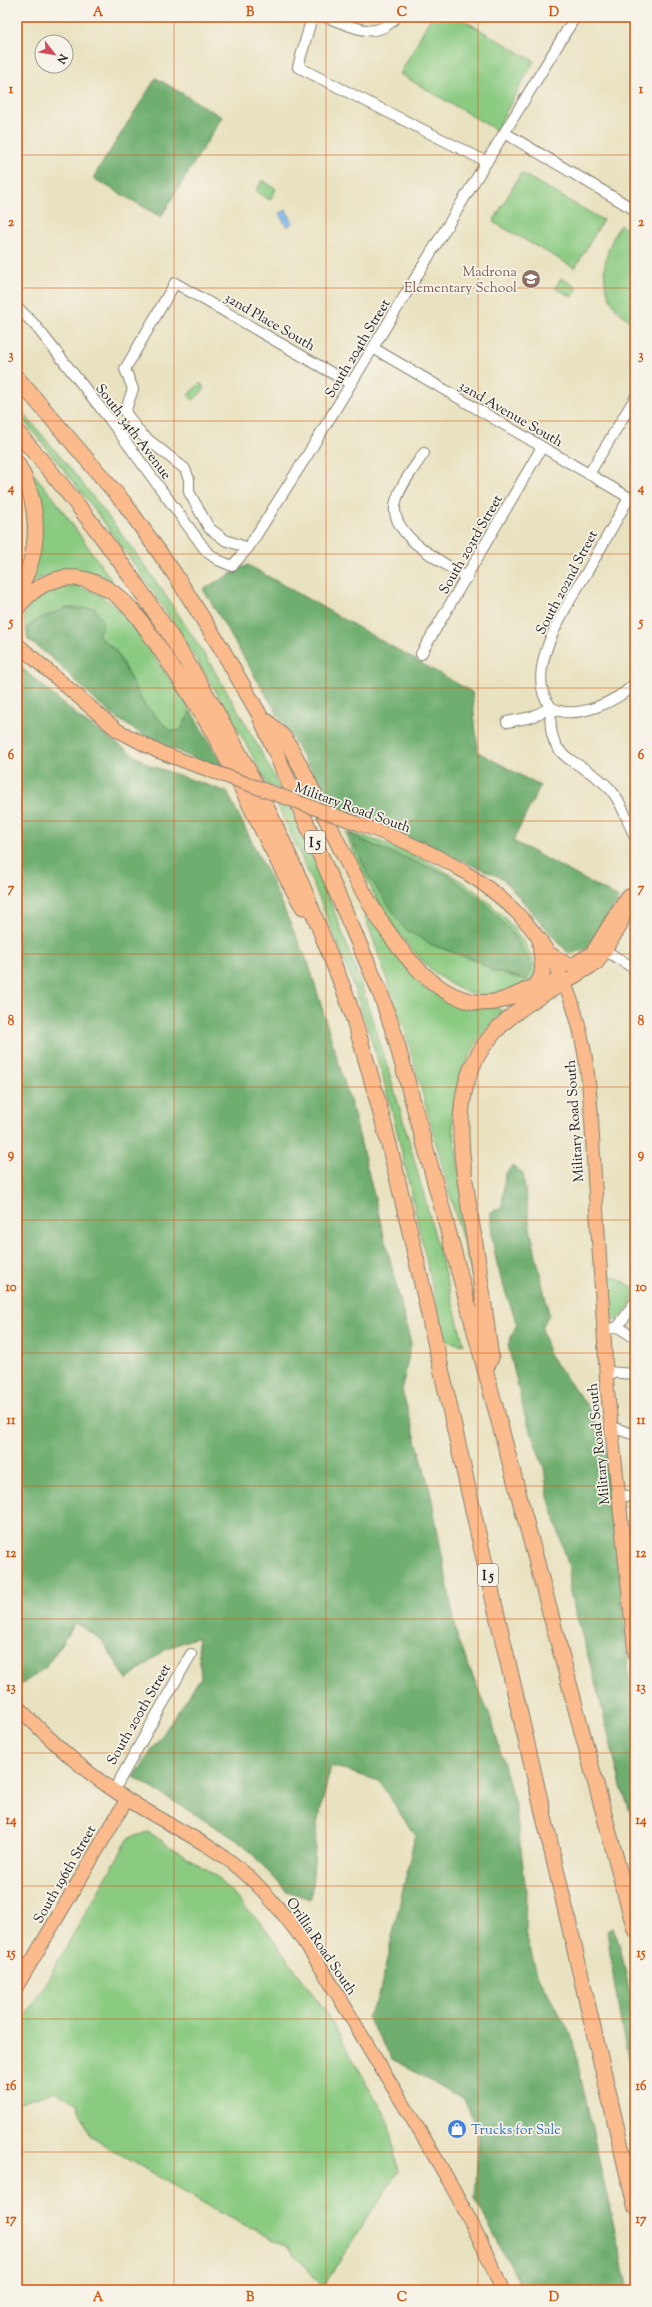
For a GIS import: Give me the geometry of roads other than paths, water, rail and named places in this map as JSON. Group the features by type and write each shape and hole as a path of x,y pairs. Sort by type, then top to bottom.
{"highway":[{"name":"I 5","path":"17,378 125,504 174,573 259,714 380,992 394,1033 635,1930"},
{"name":"I 5","path":"17,432 52,472 121,563 187,664 221,720 262,797 293,861 345,993 362,1047 406,1215 635,2206"},
{"path":"17,463 32,496 36,522 32,560 17,593"},
{"path":"17,608 40,585 58,579 72,578 87,580 105,588 121,599 138,617 217,739 286,877 327,948"},
{"path":"259,714 286,741 363,890 394,940 421,972 449,993 475,1002 503,1001 545,983 564,983"},
{"path":"533,988 540,982 544,973 544,946"},
{"path":"484,1370 491,1358 480,1271 461,1156 460,1122 463,1095 475,1061 496,1029 528,1003 564,983"}],"main road":[{"name":"Military Road South","path":"17,644 117,730 157,751 396,837 486,885 524,917 544,946 564,983 583,1040 591,1088 605,1330 606,1372 635,1654"},
{"path":"544,946 570,966 588,956 626,897 634,893"},
{"path":"564,983 597,964 620,927 624,911 634,893"},
{"name":"Orillia Road South","path":"17,1706 62,1752 126,1799 214,1850 247,1875 268,1897 308,1949 434,2154 484,2245 502,2290"},
{"name":"South 196th Street","path":"17,1986 126,1799"}],"street":[{"path":"312,17 298,67 487,162"},
{"path":"326,17 366,31 374,31 388,25 396,17"},
{"name":"South 204th Street","path":"232,566 248,548 351,384 575,17"},
{"path":"505,133 635,210"},
{"name":"32nd Place South","path":"248,548 225,540 209,528 189,492 189,479 185,469 135,427 125,412 133,389 125,369 175,283 351,384"},
{"name":"South 34th Avenue","path":"17,307 35,325 110,420 208,552 218,560 232,566"},
{"name":"32nd Avenue South","path":"373,348 632,499"},
{"path":"589,474 635,398"},
{"name":"South 203rd Street","path":"421,654 467,578 542,447"},
{"path":"424,453 405,482 396,502 397,522 415,543 467,578"},
{"name":"South 202nd Street","path":"552,707 544,696 542,678 550,640 563,613 632,499"},
{"path":"507,722 532,717 552,707 566,713 600,706 622,695 635,682"},
{"path":"552,707 550,732 557,748 567,759 598,778 610,790 625,812 635,837"},
{"path":"606,951 635,969"},
{"path":"605,1330 618,1327 635,1302"},
{"path":"618,1327 635,1338"},
{"path":"606,1372 635,1374"},
{"path":"612,1427 635,1435"},
{"path":"618,1494 635,1497"},
{"path":"623,1543 635,1550"},
{"name":"South 200th Street","path":"114,1790 191,1654"}],"water":[{"path":"286,210 293,223 287,227 279,214"}],"place":[{"name":"Madrona Elementary School","path":"531,279"},
{"name":"Trucks for Sale","path":"457,2129"}]}
